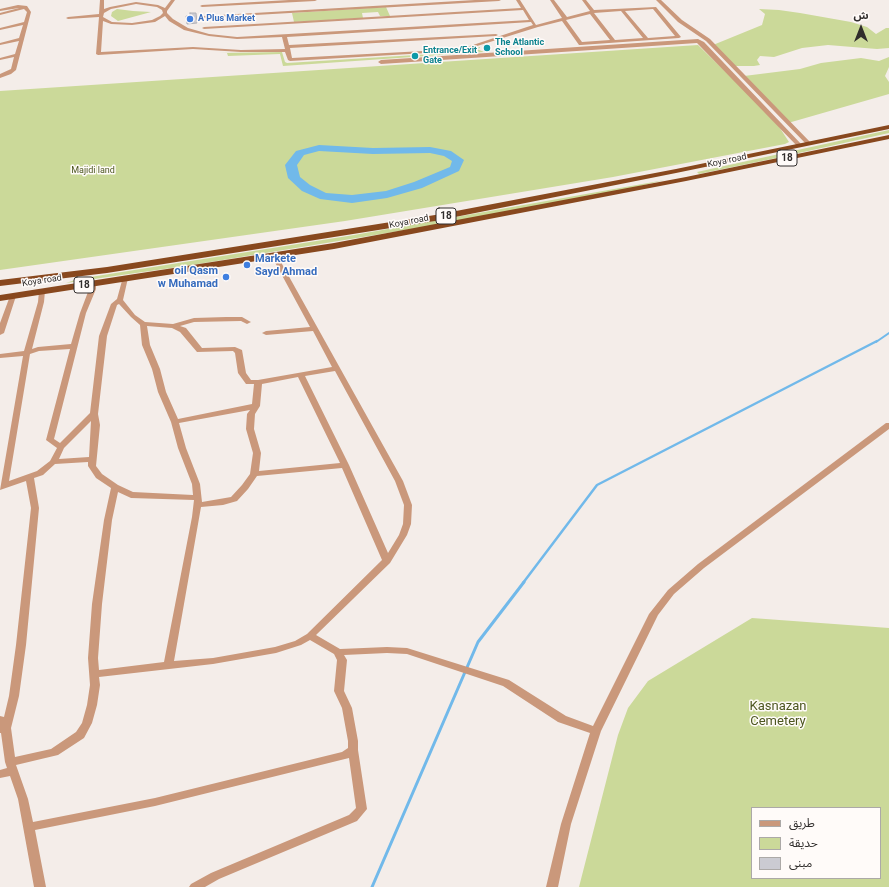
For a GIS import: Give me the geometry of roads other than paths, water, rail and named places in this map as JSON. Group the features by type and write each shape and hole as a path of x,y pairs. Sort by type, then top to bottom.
{"highway":[{"name":"Koya road","path":"0,284 435,218 676,171 889,127"},
{"name":"Koya road","path":"0,298 334,246 686,179 889,137"},
{"path":"676,171 686,179"},
{"path":"67,275 62,278 60,284 63,286 73,287"},
{"path":"0,292 25,289 32,285 28,282 16,282"}],"street":[{"path":"102,0 98,54 193,48 241,51 508,35"},
{"path":"159,19 173,0"},
{"path":"201,0 204,31"},
{"path":"202,6 315,0"},
{"path":"386,0 412,55"},
{"path":"203,17 499,0"},
{"path":"518,0 536,26"},
{"path":"284,36 290,60 412,55 461,50 536,26 564,18 592,12 654,8 679,37 581,44 564,18 552,0"},
{"path":"584,0 614,42"},
{"path":"658,0 680,21 708,40 805,145"},
{"path":"284,1 293,35"},
{"path":"68,18 101,15 108,8 124,4 140,3 158,6 169,4"},
{"path":"0,10 18,6 25,7 29,10 12,71 0,76"},
{"path":"158,6 165,12 169,19 186,29 237,38 532,21"},
{"path":"0,14 25,7"},
{"path":"204,31 290,23 524,9"},
{"path":"622,10 646,40"},
{"path":"101,15 106,21 123,24 169,19"},
{"path":"0,29 26,23"},
{"path":"0,44 21,39"},
{"path":"380,62 412,55 421,59 698,41 702,43 805,145"},
{"path":"0,59 17,55"},
{"path":"94,674 213,661 276,650 298,644 310,636 387,561 403,536 407,524 408,506 399,481 274,256"},
{"path":"125,278 120,300 114,304 103,336 94,414 96,425 91,459 92,466 99,476 115,487 131,495 197,501 223,502 234,499 254,474 256,467 257,453 250,429 252,414 256,406 258,382"},
{"path":"61,447 50,440 83,313 94,284"},
{"path":"42,291 41,302 26,352 2,486 40,473 53,462 61,447 94,414"},
{"path":"0,333 12,296"},
{"path":"120,300 133,316 142,324 146,345 156,369 162,392 196,484 197,501 188,562 168,665"},
{"path":"173,326 194,320 210,319 242,319 247,322"},
{"path":"142,324 173,326 183,330 200,350 235,348 238,352 242,373 249,382 258,382 336,369"},
{"path":"266,333 315,329"},
{"path":"0,356 26,352 38,348 75,346"},
{"path":"301,375 344,465 387,561"},
{"path":"174,422 256,406"},
{"path":"552,887 566,824 596,731 654,614 671,592 701,566 889,425"},
{"path":"53,462 91,459"},
{"path":"254,474 344,465"},
{"path":"30,477 35,508 34,522 14,696 2,726 11,767 23,799 40,887"},
{"path":"0,774 11,767 54,752 80,735 87,723 95,685 93,658 98,604 108,520 115,487"},
{"path":"310,636 338,652 386,650 407,651 506,683 562,719 596,731"},
{"path":"195,887 215,876 353,818 362,810 347,708 339,691 342,660 338,652"},
{"path":"28,828 155,802 346,755 352,750"}],"waterway":[{"path":"319,148 373,151 430,150 447,153 458,160 455,169 418,185 387,194 352,199 324,196 306,188 294,178 291,165 300,153 319,148"},
{"path":"876,342 889,333"},
{"path":"523,583 597,485 877,341"},
{"path":"372,887 478,642 524,582"}],"place":[{"name":"A Plus Market","path":"190,19"},
{"name":"The Atlantic School","path":"487,48"},
{"name":"Entrance/Exit Gate","path":"415,56"},
{"name":"Markete Sayd Ahmad","path":"247,265"},
{"name":"oil Qasm w Muhamad","path":"226,277"}],"park label":[{"name":"Majidi land","path":"93,171"},
{"name":"Kasnazan Cemetery","path":"778,714"}]}
